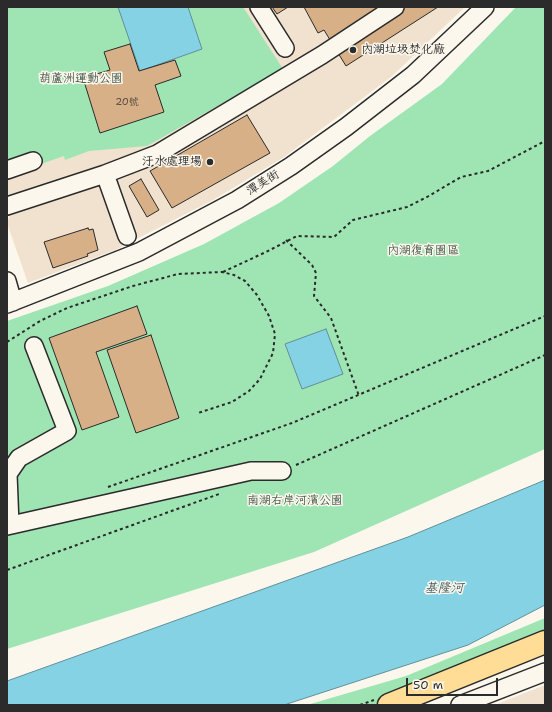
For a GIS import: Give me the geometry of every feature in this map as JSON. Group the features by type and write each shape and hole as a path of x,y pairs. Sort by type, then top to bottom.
{"highway":[{"path":"389,705 545,642"}],"street":[{"path":"259,7 285,48"},
{"path":"7,206 105,174 157,154 322,54 395,7"},
{"name":"潭美街","path":"10,303 139,252 210,215 291,166 346,127 413,75 484,7"},
{"path":"7,170 33,161"},
{"path":"105,174 127,236"},
{"path":"7,281 10,303"},
{"path":"34,346 67,431 19,458 8,474 9,526 251,471 282,471"},
{"path":"460,705 545,672"}],"path":[{"path":"222,272 297,236 334,237 353,220 407,207 428,197 461,177 488,171 545,141"},
{"path":"286,240 312,265 316,273 314,296 331,318 359,396"},
{"path":"7,342 40,321 100,296 178,274 222,272 234,275 245,281 257,295 269,316 275,334 273,353 260,378 249,391 232,402 198,414"},
{"path":"101,490 292,422 359,396 545,316"}],"shaded area":[{"path":"7,7 465,7 391,77 284,157 213,200 115,250 28,283 7,223 10,215 7,206"},
{"path":"545,685 545,705 495,705"}],"green space":[{"name":"葫蘆洲運動公園","path":"7,7 243,7 283,69 147,146 89,151 65,160 64,156 7,176"},
{"name":"內湖復育園區","path":"516,7 545,7 545,449 314,552 7,649 7,321 108,286 204,244 279,203 333,166 370,136 442,84"},
{"path":"545,618 545,644 384,705 307,705 406,676"}],"water":[{"path":"118,7 188,7 202,49 140,71"},
{"path":"326,329 343,374 302,389 285,344"},
{"name":"基隆河","path":"545,480 545,605 468,645 284,705 7,705 7,681 408,537"}],"building":[{"path":"272,7 288,7 277,14"},
{"name":"內湖垃圾焚化廠","path":"304,7 438,7 346,66 324,30 318,33"},
{"path":"130,44 139,71 175,60 181,76 155,85 164,112 100,133 83,78 110,70 104,52"},
{"name":"汙水處理場","path":"247,115 270,153 172,208 150,171"},
{"path":"141,179 159,210 147,217 129,186"},
{"path":"88,228 89,230 93,229 98,250 87,254 88,256 53,268 44,242"},
{"path":"137,306 147,334 96,352 119,417 82,430 49,338"},
{"path":"151,335 179,418 136,433 107,350"}],"place":[{"name":"內湖垃圾焚化廠","path":"353,50"},
{"name":"汙水處理場","path":"210,162"}],"park label":[{"name":"南湖右岸河濱公園","path":"295,501"}]}
